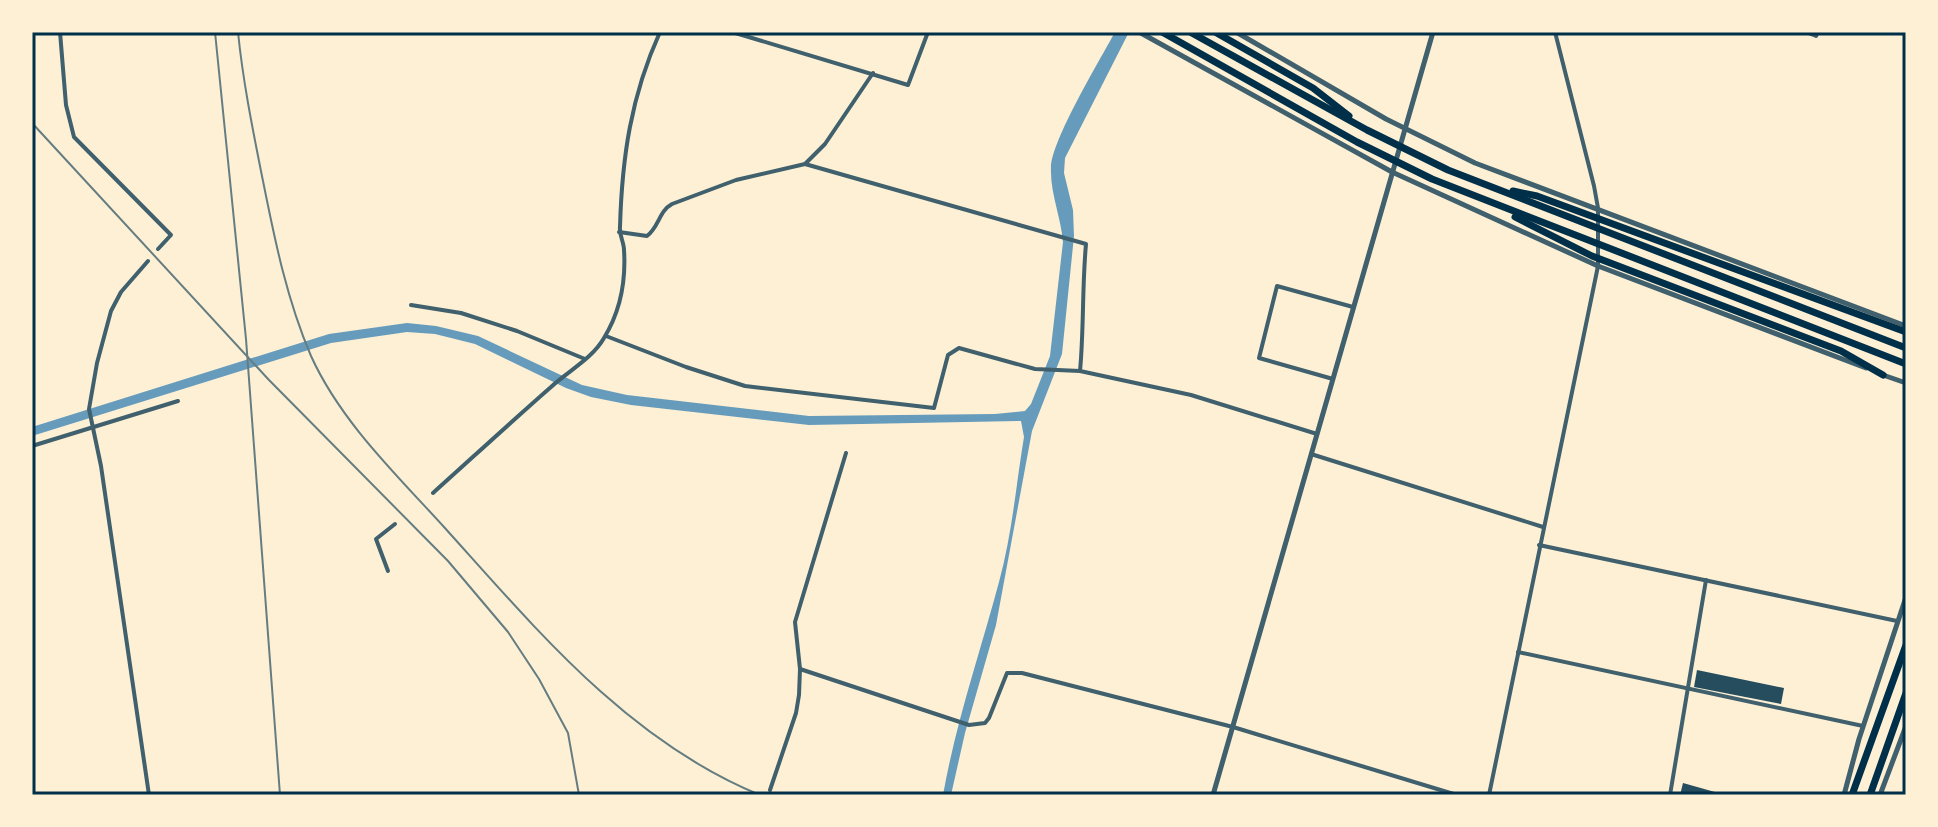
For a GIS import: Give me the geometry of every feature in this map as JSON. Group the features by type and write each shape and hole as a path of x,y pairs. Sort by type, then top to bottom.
{"main road":[{"path":"1162,32 1366,147 1486,201 1906,364"},
{"path":"1190,32 1367,130 1448,170 1906,348"},
{"path":"1215,32 1313,88 1367,130"},
{"path":"1492,187 1537,196 1906,332"},
{"path":"1486,201 1592,256 1841,351 1883,375"},
{"path":"1852,795 1906,645"},
{"path":"1870,795 1906,693"}],"street":[{"path":"60,32 66,105 74,137 171,235 158,249"},
{"path":"433,493 585,359 606,336 623,286 624,249 619,232 626,137 638,89 660,32"},
{"path":"732,32 908,85 928,32"},
{"path":"1139,32 1392,172 1598,266 1906,383"},
{"path":"1236,32 1405,129 1475,163 1906,326"},
{"path":"1213,795 1433,32"},
{"path":"1489,795 1598,266 1598,208 1555,32"},
{"path":"1806,32 1817,34"},
{"path":"805,164 825,144 873,73"},
{"path":"619,232 647,236 658,225 664,209 672,204 736,180 805,164 1086,244 1080,371"},
{"path":"148,261 121,292 111,311 89,409 101,466 149,795"},
{"path":"1333,379 1259,358 1277,286 1353,307"},
{"path":"411,305 461,313 517,331 585,359"},
{"path":"606,336 745,386 934,408 948,355 953,349 970,350 1035,369 1080,371 1191,395 1317,434"},
{"path":"32,446 178,401"},
{"path":"770,790 796,713 800,669 795,622 846,453"},
{"path":"1311,454 1543,527"},
{"path":"388,571 376,539 395,524"},
{"path":"1539,545 1897,621"},
{"path":"1670,795 1706,580"},
{"path":"1844,795 1863,726 1906,597"},
{"path":"1518,652 1863,726"},
{"path":"800,669 969,725 985,723 1004,677 1013,672 1233,727 1457,795"},
{"path":"1880,795 1906,726"}],"water":[{"path":"1115,32 1128,34 1065,158 1064,173 1073,210 1074,236 1062,354 1032,431 996,625 951,795 943,795 948,768 1007,546 1024,437 1021,421 809,425 631,405 566,388 475,344 435,334 407,332 331,343 32,436 32,427 329,334 407,323 478,336 582,385 627,395 809,416 1025,411 1031,404 1050,356 1063,242 1052,187 1053,156 1067,120"}],"building":[{"path":"1697,670 1784,688 1781,704 1694,687"},
{"path":"1683,783 1722,794 1680,795"}],"railway":[{"path":"215,32 246,339 280,795"},
{"path":"238,32 252,125 282,270 311,356 338,403 389,467 514,605 587,679 668,745 712,772 760,795"},
{"path":"32,123 269,380 448,561 508,632 539,679 568,733 579,795"}]}
